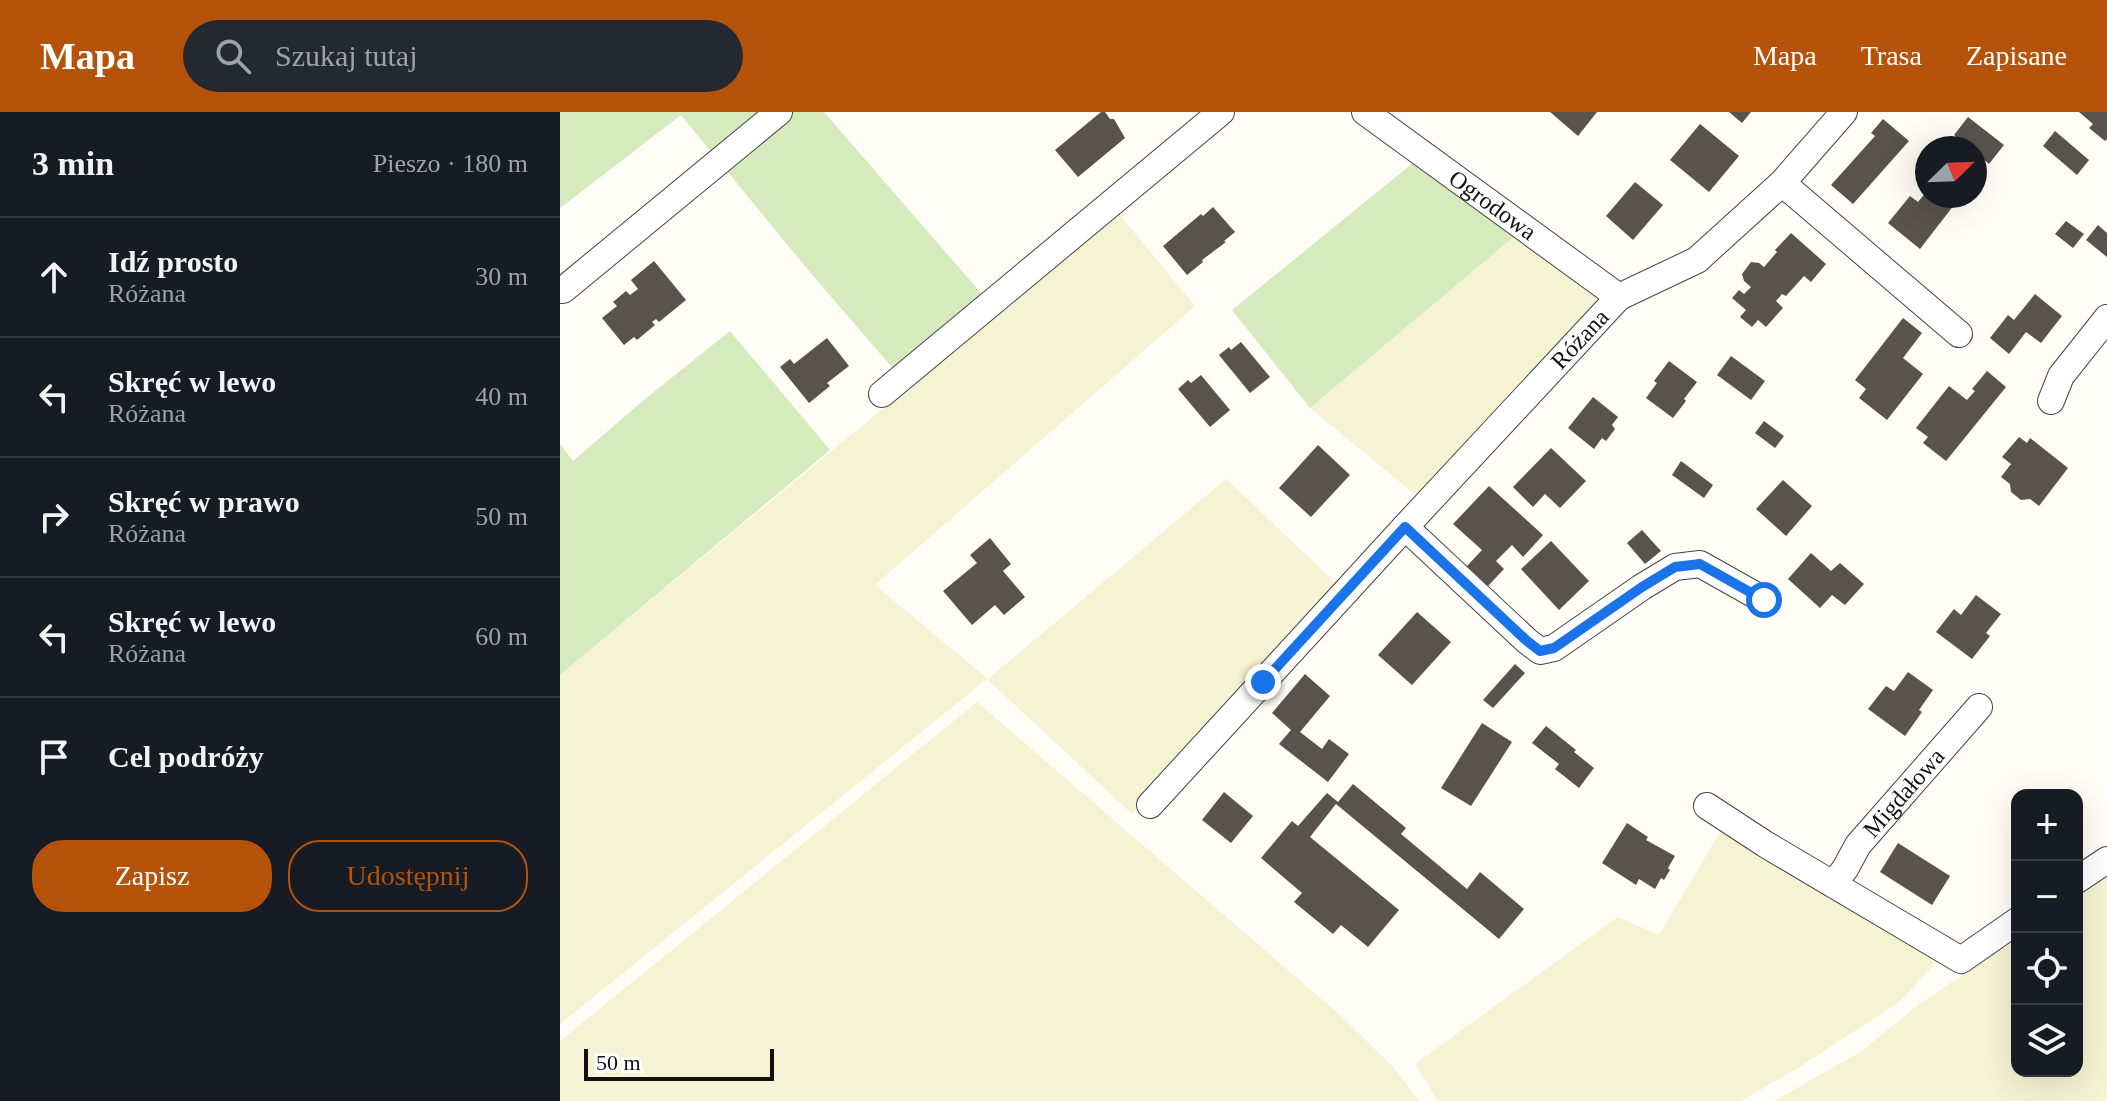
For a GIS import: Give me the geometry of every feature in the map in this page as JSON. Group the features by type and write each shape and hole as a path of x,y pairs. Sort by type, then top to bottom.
{"street":[{"path":"563,290 779,112"},
{"path":"882,394 1221,112"},
{"name":"Ogrodowa","path":"1365,112 1619,297"},
{"name":"Różana","path":"1150,805 1619,297 1697,260 1782,183 1844,112"},
{"path":"1782,183 1959,334"},
{"path":"2051,401 2061,376 2107,318"},
{"path":"1405,527 1540,651 1554,648 1675,567 1700,564 1764,600"},
{"name":"Migdałowa","path":"1833,884 1858,845 1979,707"},
{"path":"1707,806 1961,960 2011,925"},
{"path":"2083,876 2107,860"}],"shaded area":[{"path":"1119,214 1195,306 875,585 988,679 1226,479 1336,583 1132,814 987,679 560,1024 560,675"},
{"path":"1516,235 1599,298 1418,497 1310,408"},
{"path":"977,702 1340,1015 1394,1068 1419,1101 560,1101 560,1041"},
{"path":"1722,829 1938,961 1899,1002 1741,1101 1438,1101 1415,1064 1618,917 1659,935"},
{"path":"2107,876 2107,1101 1774,1101 1862,1051 1918,1005 2011,942 2011,1077 2083,1077 2083,893"}],"green space":[{"path":"560,112 824,112 987,300 895,371 681,115 560,208"},
{"path":"1413,163 1516,235 1310,408 1232,310"},
{"path":"730,331 830,450 560,675 560,444 573,461"}],"building":[{"path":"1101,112 1114,119 1125,138 1078,177 1055,150"},
{"path":"1550,112 1597,112 1578,136"},
{"path":"1729,112 1751,112 1742,123"},
{"path":"2079,112 2107,112 2105,141 2089,128 2093,124"},
{"path":"1968,117 2004,145 1989,164 1987,136 1954,135"},
{"path":"1883,119 1909,141 1853,204 1831,185 1875,136 1871,133"},
{"path":"1700,124 1739,156 1709,192 1670,160"},
{"path":"2055,131 2089,160 2077,175 2043,146"},
{"path":"1635,182 1663,205 1633,240 1606,216"},
{"path":"1910,196 1915,200 1915,208 1952,208 1920,249 1888,223"},
{"path":"1213,207 1235,232 1187,275 1163,246"},
{"path":"2066,221 2084,234 2073,248 2055,234"},
{"path":"2098,225 2107,233 2107,257 2086,240"},
{"path":"1791,233 1826,264 1811,282 1804,276 1786,296 1782,294 1776,301 1783,308 1766,327 1758,320 1752,327 1740,317 1746,310 1732,298 1739,290 1744,294 1751,287 1742,274 1751,262 1764,267"},
{"path":"654,261 686,300 659,322 656,319 652,322 655,325 637,340 634,337 624,345 602,318 617,306 613,302 626,291 630,295 638,289 631,280"},
{"path":"2035,294 2062,316 2041,343 2026,332 2009,354 1990,338 2008,315 2014,320"},
{"path":"1903,318 1922,333 1903,358 1923,374 1887,420 1859,398 1866,389 1855,380"},
{"path":"827,338 849,366 827,383 830,386 809,403 780,367 790,359 794,364"},
{"path":"1241,342 1270,377 1250,393 1219,355"},
{"path":"1731,356 1765,381 1751,400 1717,375"},
{"path":"1669,361 1697,382 1673,418 1646,398"},
{"path":"1987,371 2006,387 1946,461 1923,443 1928,437 1916,428 1949,386 1967,400"},
{"path":"1201,375 1230,410 1210,427 1178,389 1188,380 1191,383"},
{"path":"1593,397 1618,417 1612,425 1615,429 1606,441 1602,438 1594,449 1568,428"},
{"path":"1764,421 1784,436 1775,448 1755,433"},
{"path":"2019,437 2027,443 2030,438 2068,468 2039,506 2030,499 2021,500 2001,477 2011,464 2002,457"},
{"path":"1318,445 1350,475 1311,517 1279,488"},
{"path":"1551,448 1586,481 1560,508 1545,494 1533,507 1513,487"},
{"path":"1681,461 1713,485 1704,498 1672,475"},
{"path":"1783,480 1812,506 1786,536 1756,509"},
{"path":"1489,486 1543,535 1523,557 1512,545 1496,561 1504,569 1488,586 1467,566 1482,550 1453,524"},
{"path":"1642,530 1661,551 1645,564 1627,543"},
{"path":"990,538 1011,564 1003,571 1025,597 1004,615 995,605 972,625 943,591 977,563 970,555"},
{"path":"1551,541 1589,581 1559,610 1521,569"},
{"path":"1811,553 1831,571 1840,563 1864,584 1845,605 1832,595 1820,608 1788,579"},
{"path":"1976,595 2001,614 1986,633 1990,636 1972,659 1936,632 1954,609 1961,615"},
{"path":"1417,612 1451,642 1412,685 1378,655"},
{"path":"1515,664 1525,673 1493,708 1483,700"},
{"path":"1908,672 1933,690 1905,736 1868,709 1886,686 1894,691"},
{"path":"1305,674 1330,696 1300,732 1322,749 1329,739 1349,754 1328,782 1279,744 1291,730 1272,713"},
{"path":"1482,723 1512,742 1471,806 1441,788"},
{"path":"1546,726 1594,768 1579,788 1555,769 1559,764 1532,743"},
{"path":"1353,784 1406,828 1401,834 1467,889 1480,872 1524,909 1499,939 1336,804 1310,837 1399,910 1368,947 1341,925 1333,934 1294,902 1302,893 1261,858 1292,821 1298,826 1327,793 1338,802"},
{"path":"1224,792 1253,816 1231,843 1202,820"},
{"path":"1627,823 1648,837 1646,840 1675,856 1664,880 1661,878 1655,889 1639,879 1636,885 1602,863"},
{"path":"1898,843 1950,876 1932,905 1880,872"}],"route":[{"path":"1263,682 1405,527 1540,651 1554,648 1675,567 1700,564 1764,600"}]}
